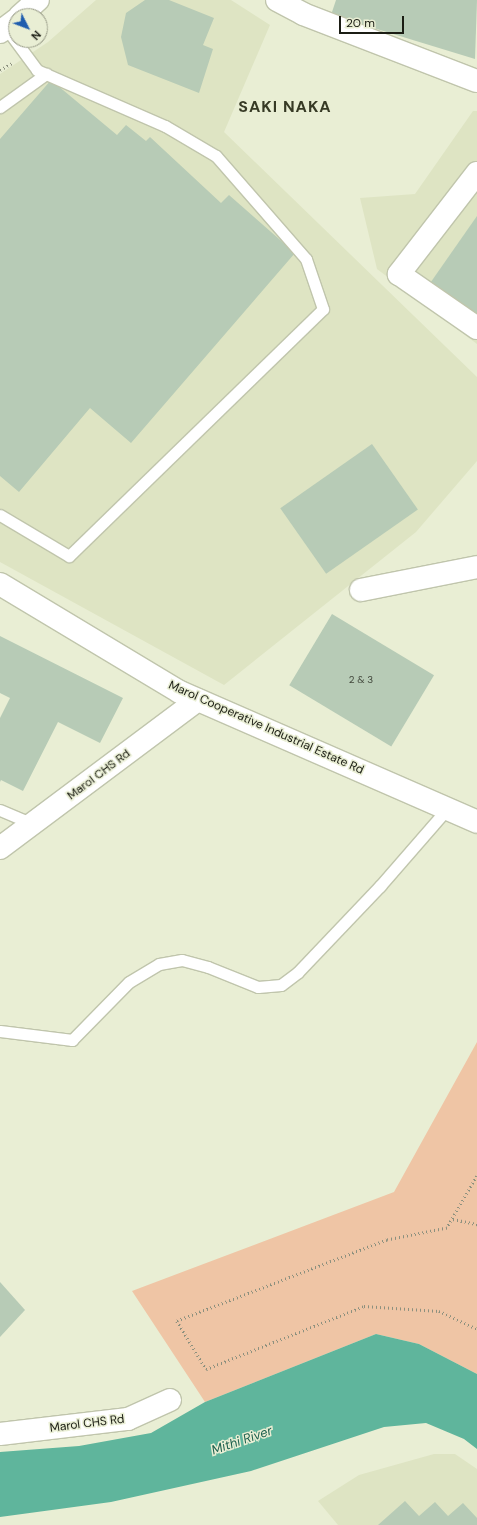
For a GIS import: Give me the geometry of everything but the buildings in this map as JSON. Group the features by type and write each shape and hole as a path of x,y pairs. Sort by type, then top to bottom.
{"street":[{"path":"29,8 38,0"},
{"path":"277,0 303,14 475,86"},
{"path":"477,173 399,274 477,328"},
{"path":"361,590 477,567"},
{"name":"Marol Cooperative Industrial Estate Rd","path":"0,584 198,700 477,822"},
{"name":"Marol CHS Rd","path":"0,848 31,823 81,790 198,700"},
{"name":"Marol CHS Rd","path":"0,1434 128,1419 170,1400"}],"lane":[{"path":"0,515 69,556 323,309 306,259 216,156 165,126 37,70 24,48"},
{"path":"0,107 46,74"},
{"path":"0,1031 72,1040 129,982 159,964 182,960 208,967 258,987 281,985 298,972 380,886 447,809"},
{"path":"0,810 31,823"}],"path":[{"path":"477,1176 447,1228 387,1240 177,1321 206,1369 364,1306 439,1312 477,1329"},
{"path":"453,1219 477,1224"}],"shaded area":[{"path":"96,0 231,0 270,25 224,132 477,377 477,461 416,532 224,685 0,562 0,74 39,48 48,48 48,42"},
{"path":"473,111 477,111 477,344 377,269 360,198 415,194"},
{"path":"477,1042 477,1374 419,1344 376,1334 205,1402 132,1291 394,1192"},
{"path":"434,1454 455,1454 477,1469 477,1525 338,1525 318,1501 359,1475"}],"water":[{"name":"Mithi River","path":"376,1334 419,1344 477,1374 477,1449 464,1439 426,1423 384,1427 251,1471 111,1502 0,1517 0,1452 79,1446 151,1433 205,1402"}],"district":[{"name":"SAKI NAKA","path":"285,107"}]}
